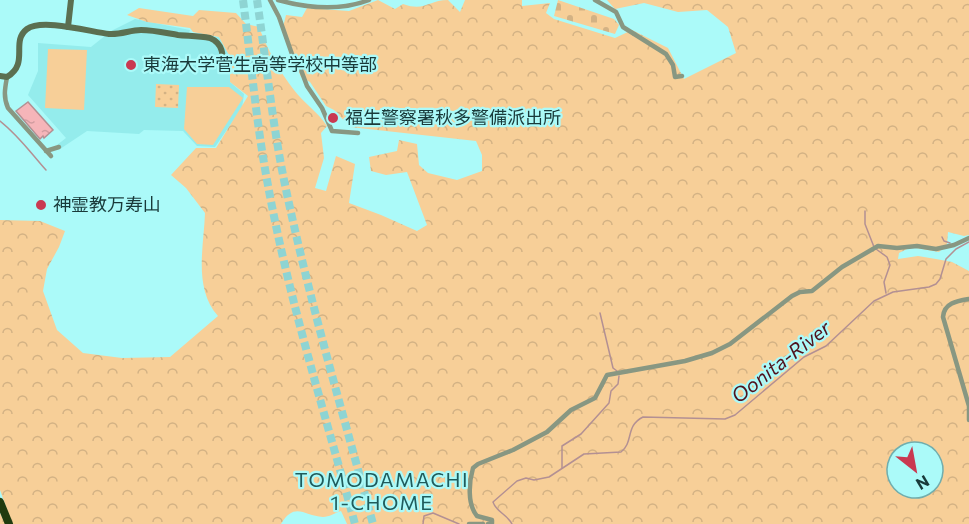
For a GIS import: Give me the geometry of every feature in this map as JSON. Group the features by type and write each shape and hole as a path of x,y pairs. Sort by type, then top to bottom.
{"highway":[{"path":"0,502 9,524"}],"street":[{"path":"68,27 71,0"},
{"path":"270,0 279,17 293,57 307,86 322,108 332,131 358,133"},
{"path":"278,0 298,5 346,7 369,0"},
{"path":"595,0 616,12 623,27 666,54 673,65 675,77 682,76"},
{"path":"51,156 9,108 2,88 3,76 18,66 20,43 27,29 37,25 68,27 109,34 145,30 210,38 217,42 223,50 223,70"},
{"path":"46,151 58,147"},
{"path":"470,524 492,523 492,520 477,516 471,507 473,468 477,464 513,450 548,432 571,410 595,398 607,375 685,361 716,352 730,344 792,296 800,292 812,291 842,267 878,246 897,248 916,246 936,249 969,238"},
{"path":"969,299 949,305 943,313 969,406 969,420"}],"shaded area":[{"path":"135,19 190,30 189,33 219,37 230,57 230,82 244,94 242,108 215,147 197,146 183,131 144,130 139,134 87,131 60,149 57,145 66,138 28,95 38,71 38,43 91,47 111,31"}],"green space":[{"path":"378,0 395,9 403,4 416,7 448,0 460,12 465,0 522,0 522,6 550,3 546,13 554,19 615,38 632,30 668,48 684,79 736,53 728,27 707,10 678,12 644,3 615,9 607,0 969,0 969,235 948,232 947,244 939,252 911,247 899,253 898,259 918,256 936,259 952,262 969,271 969,524 347,524 341,511 323,517 295,511 281,524 0,524 0,513 3,519 10,518 0,490 0,220 40,221 65,231 47,269 43,291 57,330 83,353 122,358 170,357 218,316 205,293 203,280 202,253 205,213 186,188 171,175 196,148 216,148 248,96 230,82 230,57 219,37 193,32 190,28 147,22 127,15 139,8 193,16 199,10 236,13 246,24 259,27 270,52 289,83 327,126 321,133 324,158 315,188 326,191 336,156 355,164 349,203 417,231 427,225 407,172 386,175 371,171 369,157 397,151 399,140 417,144 419,165 428,173 457,180 482,171 482,155 476,141 350,127 334,110 326,106 310,82 301,77 282,31 286,15 302,17 307,8 349,11"},
{"path":"558,0 614,19 619,25 615,34 554,16"},
{"path":"48,49 87,50 84,110 45,108"},
{"path":"156,84 179,85 178,108 155,107"},
{"path":"187,87 229,87 243,98 213,145 197,144 184,129"}],"water":[{"path":"28,102 53,130 44,138 43,136 40,139 16,111"}],"waterway":[{"path":"0,121 19,138 46,170"},
{"path":"865,211 865,224 874,247"},
{"path":"942,237 944,241 950,243"},
{"name":"Oonita-River","path":"512,524 493,502 517,481 526,478 534,480 549,477 584,454 621,452 627,444 634,425 643,417 725,419 735,415 804,357 826,346 874,301 893,292 936,284 940,279 946,259 956,249 969,242"},
{"path":"876,249 887,257 890,265 884,282 886,293"},
{"path":"600,313 613,368 617,371"},
{"path":"562,468 562,446 581,434 609,403 611,391 618,384 619,376"},
{"name":"Oonita-River","path":"423,524 424,516 433,513 459,524"}],"tunnel":[{"path":"243,0 267,180 285,267 355,524"},
{"path":"257,0 276,135 293,223 373,524"}],"place":[{"name":"東海大学菅生高等学校中等部","path":"131,65"},
{"name":"福生警察署秋多警備派出所","path":"333,118"},
{"name":"神霊教万寿山","path":"41,205"}],"district":[{"name":"TOMODAMACHI 1-CHOME","path":"382,492"}]}
